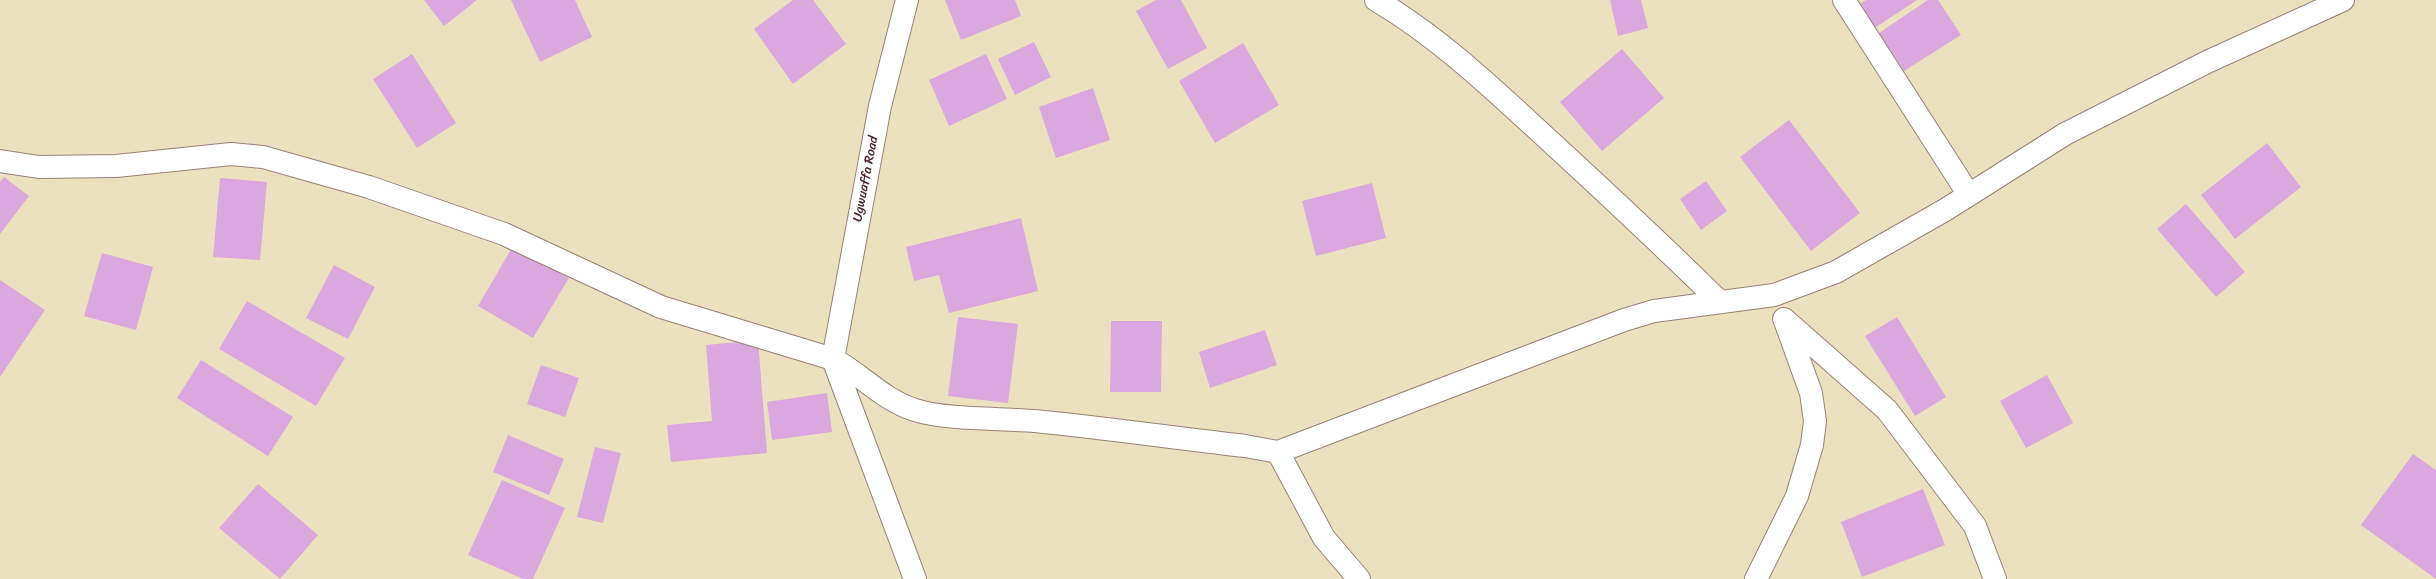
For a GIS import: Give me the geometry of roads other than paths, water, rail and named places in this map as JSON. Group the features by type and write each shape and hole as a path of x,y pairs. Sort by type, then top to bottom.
{"street":[{"name":"Ugwuaffa Road","path":"833,359 878,114 907,0"},
{"path":"1376,0 1396,12 1465,63 1632,216 1719,301"},
{"path":"1844,0 1969,195"},
{"path":"0,161 38,167 116,166 231,154 263,157 369,187 504,234 661,308 833,359 854,370 894,401 915,410 935,414 1036,422 1245,446 1278,452 1624,320 1654,311 1719,301 1774,296 1836,272 1969,195 2066,134 2207,62 2343,0"},
{"path":"1756,579 1797,496 1812,445 1815,421 1811,393 1774,296"},
{"path":"1784,319 1887,410 1975,526 1995,579"},
{"path":"833,359 915,579"},
{"path":"1278,452 1324,538 1359,579"}]}
